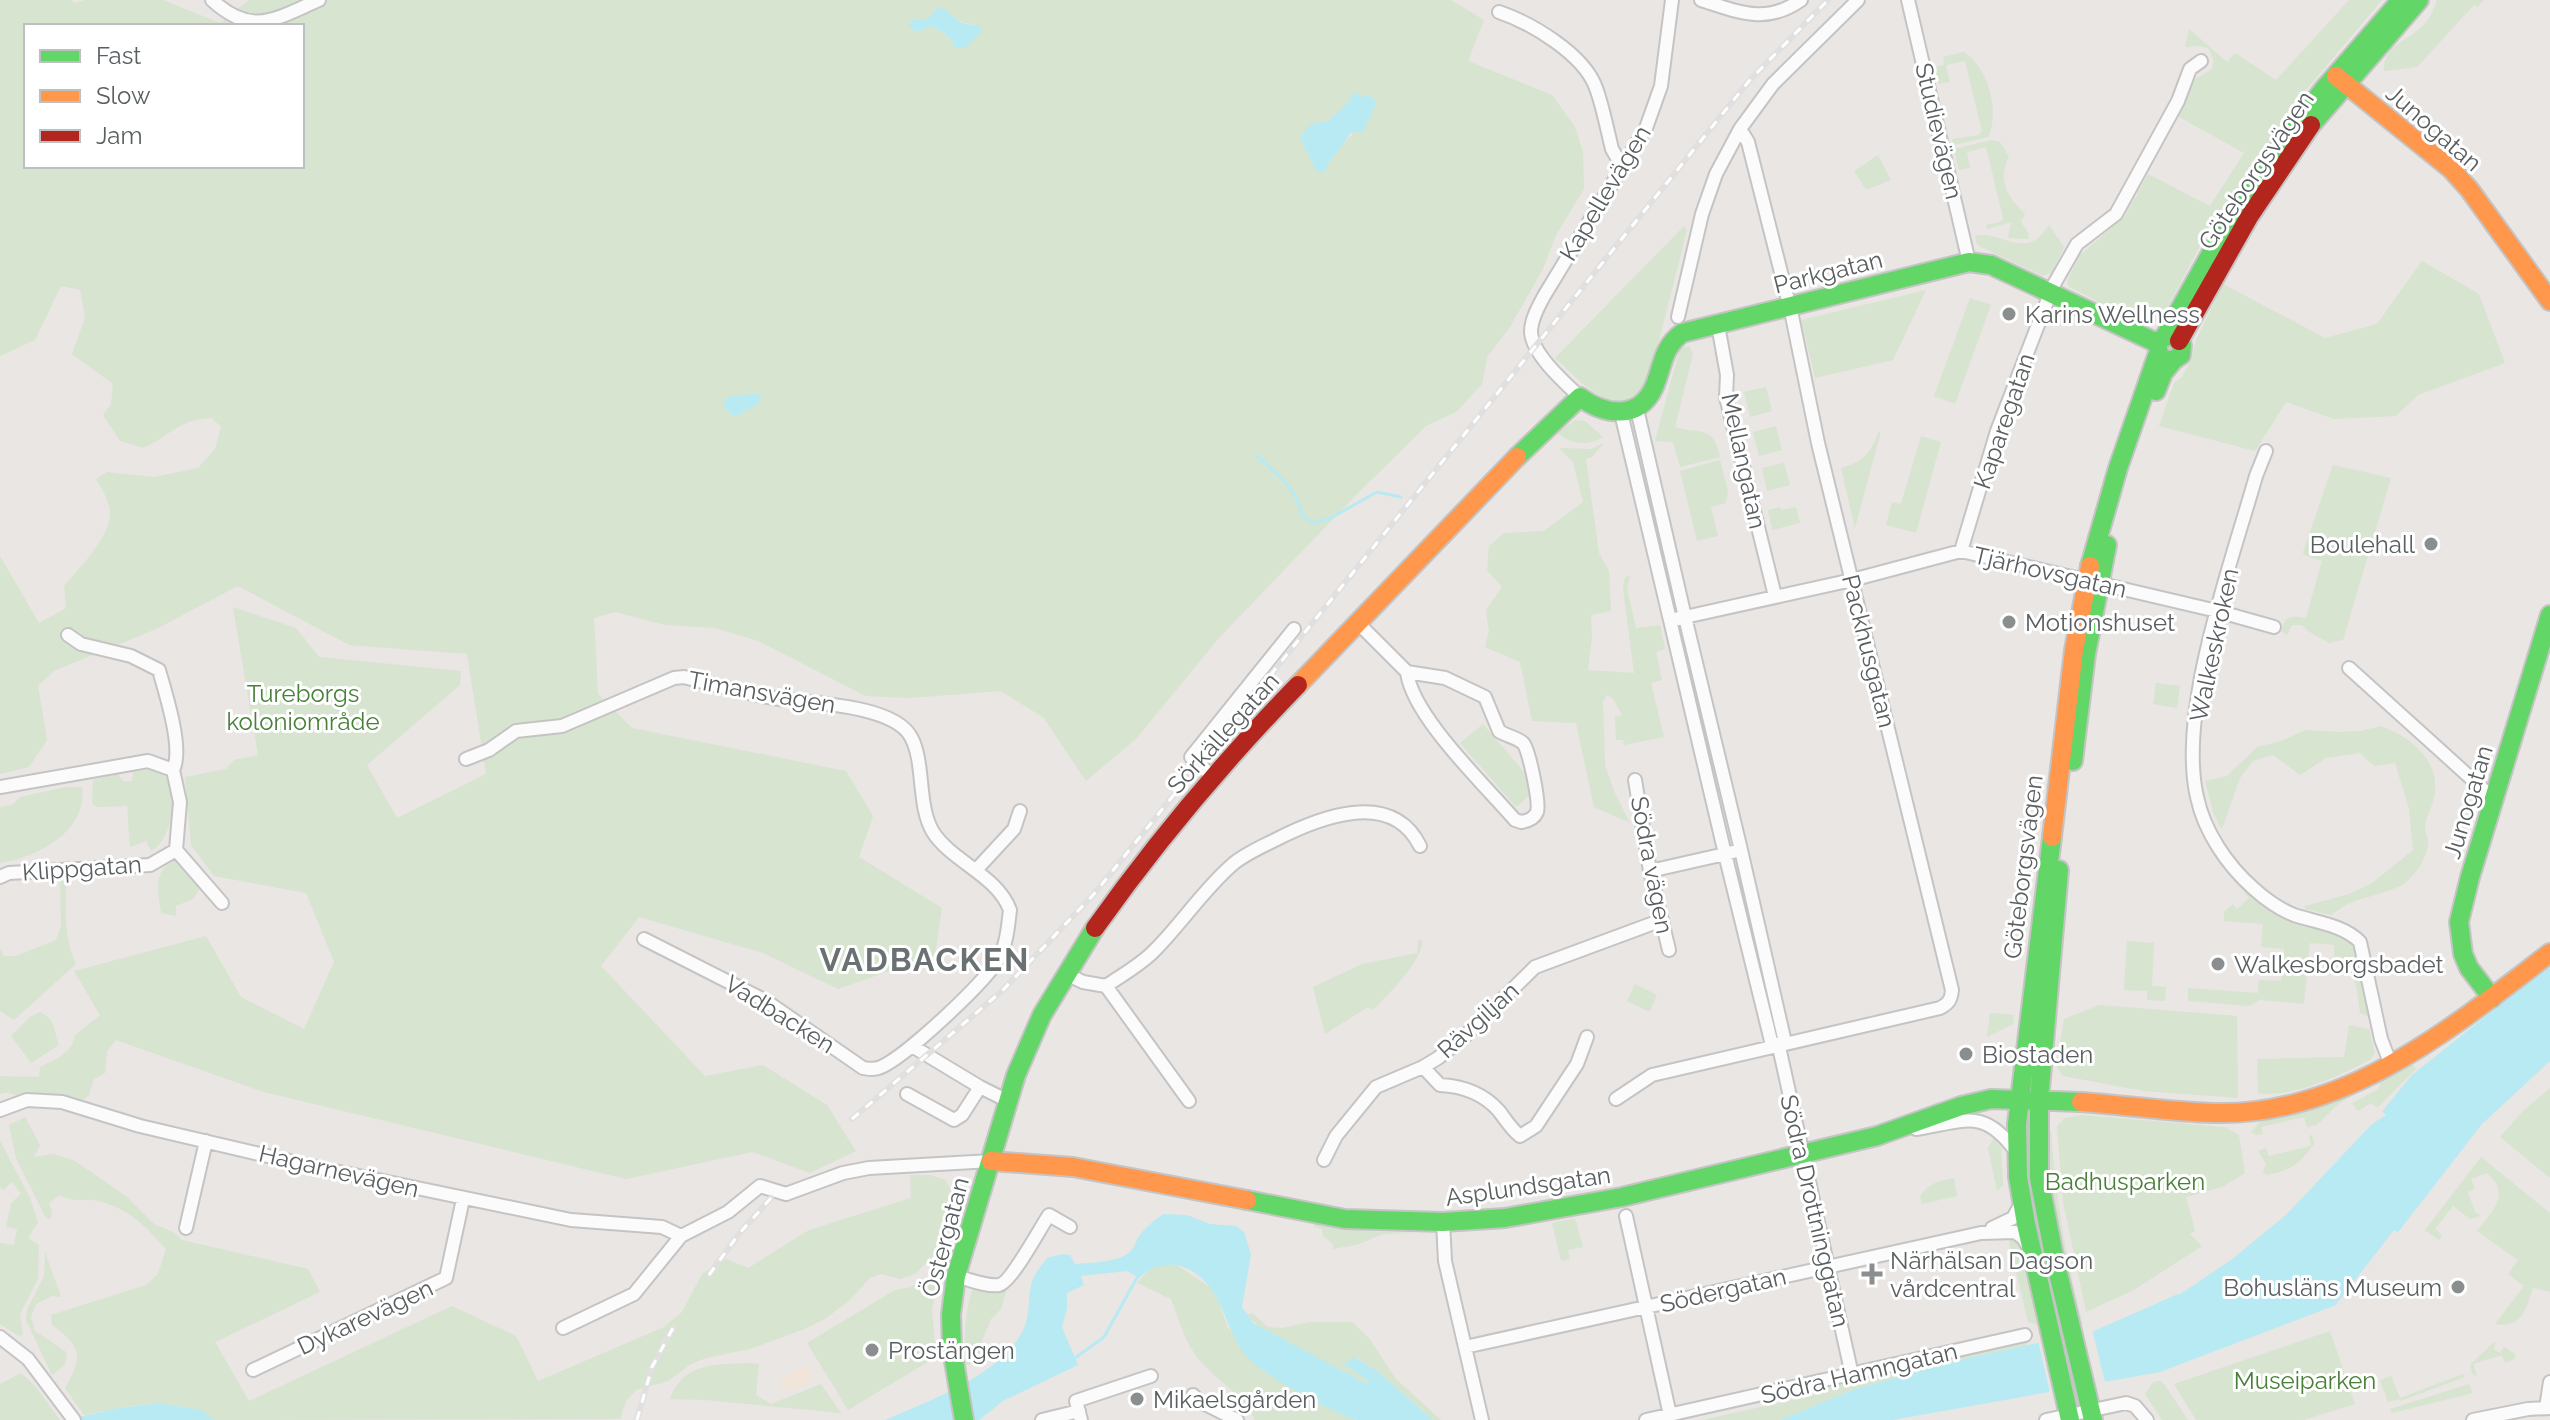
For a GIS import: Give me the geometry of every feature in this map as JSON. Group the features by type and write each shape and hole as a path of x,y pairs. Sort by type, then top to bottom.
{"street":[{"path":"212,0 227,14 247,22 275,21 319,0"},
{"name":"Kapellevägen","path":"1580,397 1556,374 1534,344 1531,333 1534,317 1646,128 1661,86 1672,0"},
{"path":"1701,0 1763,15 1789,8 1801,0"},
{"path":"1678,317 1707,201 1716,174 1740,129 1773,84 1858,0"},
{"name":"Studievägen","path":"1908,0 1969,262"},
{"name":"Göteborgsvägen","path":"2340,79 2401,0"},
{"name":"Göteborgsvägen","path":"2070,1418 2022,1202 2017,1153 2018,1099 2072,663 2117,471 2166,348 2217,241 2247,194 2278,147 2419,0"},
{"path":"1499,12 1521,20 1542,33 1589,75 1596,88 1612,149 1625,163"},
{"name":"Kaparegatan","path":"1961,551 1997,431 2051,292 2077,244 2119,208 2178,101 2190,69 2201,61"},
{"name":"Junogatan","path":"2340,79 2451,169 2550,301"},
{"name":"Packhusgatan","path":"1740,129 1748,142 1789,307 1818,443 1952,990 1949,1003 1940,1008 1779,1047"},
{"name":"Parkgatan","path":"1629,411 1648,400 1655,389 1666,345 1672,337 1969,262 1986,263 2166,348"},
{"name":"Mellangatan","path":"1718,325 1727,375 1726,397 1775,596"},
{"path":"1580,397 1596,409 1629,411"},
{"name":"Sörkällegatan","path":"991,1161 1032,1035 1066,974 1133,874 1251,733 1539,435 1580,397"},
{"name":"Södra Drottninggatan","path":"1629,411 1685,617 1741,850 1784,1038 1779,1047"},
{"name":"Södra Drottninggatan","path":"1629,411 1670,620 1771,1041 1779,1047 1852,1375"},
{"name":"Walkeskroken","path":"2266,451 2217,611 2202,675 2194,772 2201,813 2220,849 2253,888 2291,914 2349,932 2360,942 2379,1031 2391,1065"},
{"name":"Tjärhovsgatan","path":"1685,617 1852,580 1961,551 2274,627"},
{"name":"Göteborgsvägen","path":"2091,1415 2039,1178 2039,1100 2060,865 2093,582"},
{"name":"Junogatan","path":"2492,998 2469,968 2463,954 2459,922 2550,615"},
{"path":"1670,620 1685,617"},
{"path":"1358,623 1407,672 1445,678 1485,697 1499,731 1520,741 1527,750 1537,801 1534,816 1521,822 1515,820 1418,704 1407,672"},
{"path":"1213,777 1191,757 1294,629"},
{"name":"Klippgatan","path":"0,877 9,873 150,865 176,850 180,802 173,770 177,762 159,670 131,656 81,644 68,635"},
{"path":"2349,668 2494,799"},
{"name":"Timansvägen","path":"466,759 489,750 516,731 562,726 608,704 674,678 684,677 779,699 838,704 890,720 912,738 929,824 935,835 996,889 1008,905 1008,930 998,960 982,982 912,1046"},
{"path":"0,787 148,761 173,770"},
{"name":"Södra vägen","path":"1635,780 1650,871 1669,950"},
{"path":"976,870 1014,829 1020,811"},
{"path":"1106,986 1154,952 1212,883 1235,862 1297,829 1331,816 1370,812 1400,822 1413,832 1420,846"},
{"path":"176,850 222,903"},
{"path":"1650,871 1741,850"},
{"name":"Rävgiljan","path":"1324,1160 1336,1136 1376,1087 1423,1067 1464,1037 1535,967 1662,920"},
{"name":"Vadbacken","path":"644,939 766,1001 863,1068 877,1069 912,1046"},
{"name":"Asplundsgatan","path":"1877,1136 1961,1106 1991,1099 2176,1111 2251,1111 2324,1096 2391,1065 2443,1033 2550,953"},
{"path":"1066,974 1083,982 1106,986 1189,1101"},
{"path":"1423,1067 1440,1085 1478,1093 1498,1110 1510,1128 1520,1136 1536,1126 1577,1064 1587,1037"},
{"path":"912,1046 1008,1101"},
{"path":"1616,1099 1652,1075 1779,1047"},
{"path":"907,1094 957,1120 980,1087"},
{"name":"Hagarnevägen","path":"0,1110 27,1100 62,1102 140,1126 463,1199 571,1220 649,1225 681,1236"},
{"name":"Asplundsgatan","path":"991,1161 1073,1167 1345,1219 1443,1222 1505,1218 1565,1209 1877,1136 1963,1121 1981,1121 1998,1129 2017,1153"},
{"path":"186,1228 206,1141"},
{"path":"563,1328 634,1294 681,1236 728,1212 760,1186 786,1194 843,1173 869,1168 991,1161"},
{"name":"Östergatan","path":"964,1420 953,1368 949,1327 956,1276 991,1161"},
{"name":"Dykarevägen","path":"253,1370 446,1278 463,1199"},
{"name":"Södergatan","path":"1981,1233 2013,1218 2022,1202"},
{"path":"956,1276 992,1285 1003,1284 1012,1276 1049,1215 1070,1227"},
{"path":"1626,1216 1670,1415"},
{"path":"1443,1222 1445,1261 1482,1420"},
{"name":"Södergatan","path":"1465,1347 1981,1233 2015,1232 2023,1238 2031,1253"},
{"name":"Södra Hamngatan","path":"1646,1420 2025,1335"},
{"path":"0,1337 28,1359 74,1420"},
{"path":"1042,1420 1080,1416 1076,1401 1151,1376"},
{"path":"2473,1420 2506,1412 2548,1408 2550,1382"},
{"path":"1193,1395 1237,1420"},
{"path":"2046,1420 2091,1415 2126,1403 2135,1406 2147,1420"}],"green space":[{"name":"Tureborgs koloniområde","path":"0,0 72,0 75,3 85,0 163,0 220,23 249,0 1451,0 1484,20 1468,61 1552,95 1575,127 1583,152 1584,189 1556,235 1543,269 1510,327 1487,357 1482,384 1456,412 1426,426 1357,494 1218,639 1136,739 1086,781 1044,718 1001,691 909,698 866,696 758,641 715,628 665,625 615,612 594,618 598,694 632,728 846,771 873,816 859,857 942,908 935,955 838,989 763,953 639,917 601,966 705,1076 763,1065 827,1105 856,1151 810,1173 752,1152 626,1179 264,1092 116,1040 107,1051 105,1073 94,1079 89,1095 83,1100 55,1094 0,1094 0,1076 39,1077 40,1067 67,1051 75,1035 100,1015 74,971 206,936 241,997 304,1029 334,962 306,893 214,876 191,845 185,777 226,769 234,760 258,755 233,607 296,628 319,657 461,671 460,685 367,765 397,818 486,774 467,654 349,645 238,586 156,629 54,671 38,686 47,740 29,767 0,774 0,556 39,623 66,608 64,586 92,553 108,524 109,506 96,479 107,472 154,477 198,468 215,449 221,427 212,418 200,419 182,425 143,448 120,441 103,415 111,404 113,384 72,354 85,317 80,290 61,286 35,340 0,356","holes":["938,8 962,22 973,24 953,40 933,26 916,32 912,20 927,19","1361,97 1377,101 1336,152 1325,171 1312,123 1327,122 1350,100"]},
{"path":"2349,0 2382,0 2301,96 2254,162 2200,246 2160,322 2125,314 2069,287 2067,281 2080,255 2125,216 2148,174 2210,206 2244,153 2179,117 2178,111 2192,81 2211,70 2214,61 2208,48 2185,47 2189,29 2227,62 2235,53 2276,80"},
{"path":"2437,0 2484,0 2478,7 2474,5 2417,67 2384,71 2391,50 2423,25"},
{"path":"1964,52 1979,68 1990,90 1992,127 1988,137 1953,145 1952,139 1979,135 1982,131 1965,61 1946,65 1950,82 1939,84 1934,67 1944,65 1943,57"},
{"path":"1992,140 2000,142 2009,157 2004,181 2009,195 2025,214 2021,222 2029,234 2028,239 2008,238 2011,222 1987,229 1986,225 2000,222 2003,218 1986,147 1967,152 1970,168 1959,170 1954,149"},
{"path":"1878,155 1891,180 1866,190 1854,171"},
{"path":"2049,225 2064,247 2052,272 2043,276 1981,247 1975,236 2029,242 2039,238"},
{"path":"1684,226 1687,230 1649,380 1637,394 1625,400 1600,396 1555,358"},
{"path":"2422,261 2479,294 2505,363 2418,395 2396,416 2334,419 2286,402 2255,451 2159,426 2174,383 2182,377 2191,360 2196,340 2223,284 2325,338 2377,324"},
{"path":"1926,290 1893,360 1815,378 1801,320"},
{"path":"1970,298 1991,305 1955,404 1934,396"},
{"path":"1689,346 1693,354 1675,427 1710,435 1720,457 1680,467 1673,442 1655,441 1680,348"},
{"path":"1766,387 1772,411 1750,417 1744,392"},
{"path":"1575,420 1585,421 1603,437 1580,443 1558,433"},
{"path":"1776,426 1782,450 1759,456 1753,432"},
{"path":"1879,431 1855,528 1841,468 1856,463 1866,455"},
{"path":"1921,436 1941,442 1916,533 1886,525 1892,502 1901,504"},
{"path":"1604,443 1592,457 1586,459 1599,553 1609,571 1611,611 1591,615 1588,670 1634,673 1623,589 1625,577 1630,576 1627,589 1636,628 1660,625 1665,649 1656,652 1662,680 1651,683 1664,737 1624,745 1623,740 1616,740 1615,717 1622,715 1614,700 1607,695 1603,702 1605,765 1630,823 1594,807 1576,723 1532,721 1520,662 1485,647 1489,631 1486,610 1502,587 1487,570 1489,546 1504,533 1544,531 1583,502 1573,462 1559,448 1591,449"},
{"path":"1720,460 1728,492 1726,503 1711,507 1718,536 1697,541 1680,471"},
{"path":"1784,463 1790,485 1767,491 1762,468"},
{"path":"2333,465 2391,478 2343,640 2329,643 2302,625 2292,625 2287,635 2282,631 2290,617 2306,618 2322,561 2303,552"},
{"path":"1780,507 1781,510 1796,507 1800,523 1772,530 1768,510"},
{"path":"2156,683 2180,686 2177,708 2153,704"},
{"path":"1483,724 1524,772 1530,795 1516,807 1460,743"},
{"path":"2381,726 2412,743 2432,769 2435,792 2425,824 2428,846 2424,858 2409,879 2396,888 2349,904 2332,915 2305,909 2305,906 2349,894 2371,884 2413,850 2409,809 2395,763 2374,766 2360,753 2326,758 2300,775 2273,755 2253,761 2240,778 2222,829 2214,815 2205,781 2227,776 2257,747 2306,730 2361,731"},
{"path":"156,769 170,785 170,823 159,845 151,851 146,841 130,847 127,806 97,807 92,803 93,780 118,774 123,781 132,781 133,772"},
{"path":"66,787 82,787 82,803 69,829 30,855 0,863 0,807 12,805 20,797"},
{"path":"177,860 182,861 201,887 193,899 176,906 176,916 161,913 158,882 164,869"},
{"path":"66,877 67,932 76,964 14,1020 0,1011 0,949 4,956 16,956 56,940 61,927 60,878"},
{"path":"2240,879 2327,930 2350,939 2370,1017 2360,1013 2356,984 2346,963 2334,962 2334,945 2310,943 2304,1004 2260,1000 2249,1006 2188,1001 2188,988 2258,993 2259,980 2281,981 2284,949 2261,947 2263,924 2224,921 2224,912 2233,904 2237,909 2249,898 2236,882"},
{"path":"1422,940 1421,948 1411,967 1373,1010 1368,1007 1325,1034 1313,987 1362,964 1417,953 1418,941"},
{"path":"2127,941 2154,943 2152,986 2166,987 2165,1001 2147,1000 2147,991 2124,990"},
{"path":"1635,984 1657,995 1649,1012 1627,1001"},
{"path":"2100,1005 2237,1016 2238,1098 2144,1091 2063,1076 2056,1066 2064,1019"},
{"path":"40,1012 52,1022 59,1045 31,1063 11,1036 30,1017"},
{"path":"1990,1013 2014,1015 2013,1024 1987,1037"},
{"path":"2349,1025 2369,1029 2375,1053 2370,1060 2331,1079 2300,1089 2258,1093 2257,1059 2344,1057"},
{"path":"2411,1061 2416,1069 2377,1108 2371,1103 2358,1111 2352,1103 2379,1089 2381,1078"},
{"path":"2374,1082 2337,1105 2317,1125 2307,1127 2304,1117 2261,1127 2263,1134 2251,1132 2263,1118"},
{"path":"2550,1088 2550,1178 2500,1137 2523,1111"},
{"name":"Badhusparken","path":"2083,1115 2225,1127 2239,1135 2245,1173 2222,1187 2186,1197 2195,1231 2190,1234 2202,1246 2134,1290 2086,1312 2063,1201 2057,1126 2065,1118"},
{"path":"25,1117 40,1145 34,1157 53,1154 75,1161 126,1196 154,1224 173,1232 182,1240 308,1269 320,1292 215,1342 249,1401 452,1306 516,1336 538,1381 664,1327 682,1312 702,1274 726,1259 748,1268 809,1230 911,1198 910,1175 931,1175 946,1180 954,1198 936,1253 915,1274 900,1279 881,1274 870,1278 850,1300 825,1319 750,1349 706,1358 691,1364 668,1381 636,1390 626,1401 620,1419 215,1420 184,1407 151,1404 84,1415 65,1388 75,1368 76,1352 69,1339 52,1325 51,1315 146,1285 158,1274 166,1249 128,1214 98,1201 60,1195 49,1203 52,1213 50,1220 45,1216 16,1158 9,1125"},
{"path":"2045,1132 2051,1132 2062,1229 2083,1325 2078,1326 2055,1205"},
{"path":"2312,1135 2314,1144 2294,1166 2266,1175 2263,1172 2266,1164 2258,1151 2266,1148 2269,1156 2311,1146 2309,1136"},
{"path":"1994,1138 2001,1148 2003,1185 1997,1191 1988,1148"},
{"path":"0,1141 30,1198 38,1222 28,1238 39,1245 38,1279 20,1314 23,1334 20,1337 0,1324 0,1243 14,1245 17,1229 6,1227 11,1203 21,1194 12,1182 3,1190 0,1187"},
{"path":"2481,1157 2550,1213 2550,1292 2533,1288 2522,1316 2504,1325 2495,1324 2524,1286 2508,1274 2518,1260 2477,1231 2497,1203 2499,1196 2494,1181 2487,1173 2471,1179 2475,1189 2468,1192 2475,1212 2481,1216 2470,1219 2453,1206 2435,1229 2442,1235 2439,1240 2425,1230"},
{"path":"1954,1178 1957,1196 1922,1204 1920,1197 1930,1186"},
{"path":"1575,1218 1583,1247 1568,1250 1570,1259 1561,1261 1552,1223"},
{"path":"1314,1222 1366,1231 1417,1233 1383,1234 1356,1245 1333,1249 1333,1244 1323,1236 1322,1229 1314,1227"},
{"path":"2008,1237 2020,1245 2040,1326 2028,1322"},
{"path":"45,1252 61,1297 52,1296 36,1304 31,1317 35,1331 65,1351 64,1366 52,1375 26,1320 27,1310 44,1276"},
{"path":"1161,1264 1175,1264 1210,1287 1228,1328 1289,1387 1356,1420 1255,1420 1242,1401 1193,1351 1171,1299 1137,1283 1149,1270"},
{"name":"Prostängen","path":"938,1272 932,1311 936,1357 848,1410 807,1343 895,1290 910,1287"},
{"path":"973,1287 997,1292 1007,1289 1001,1309 991,1319 979,1348 983,1360 966,1365 965,1326"},
{"path":"1252,1313 1268,1327 1281,1328 1310,1322 1352,1322 1369,1338 1395,1378 1441,1420 1433,1420 1377,1371 1355,1357 1344,1365 1368,1380 1367,1384 1262,1329 1246,1315"},
{"name":"Museiparken","path":"2330,1331 2355,1404 2303,1420 2196,1420 2174,1384"},
{"path":"2025,1335 2027,1345 1855,1389 1780,1420 1702,1420 1815,1395 1813,1383"},
{"path":"2494,1342 2493,1349 2500,1353 2504,1347 2515,1354 2515,1359 2505,1363 2502,1355 2473,1364 2477,1376 2473,1375 2470,1365"},
{"path":"759,1364 756,1395 771,1404 821,1384 841,1413 670,1399 683,1378 692,1372 712,1366"},
{"path":"21,1373 35,1386 60,1420 0,1420 0,1384"},
{"path":"2463,1374 2465,1377 2400,1401 2388,1402 2380,1380 2391,1376 2400,1398"},
{"path":"2160,1381 2188,1420 2162,1420 2145,1394 2153,1382"},
{"path":"2469,1384 2473,1393 2392,1413 2390,1409"}],"sand":[{"path":"807,1365 814,1380 787,1393 779,1378"}],"water":[{"path":"938,8 962,23 980,26 981,32 965,48 954,47 949,37 933,26 916,32 908,26 912,20 927,19"},
{"path":"1354,91 1361,97 1367,95 1377,101 1364,131 1350,133 1325,171 1316,171 1300,137 1312,123 1327,122 1350,100"},
{"path":"761,393 759,404 734,417 722,405 727,397"},
{"path":"2550,965 2550,1061 2482,1124 2344,1302 2160,1372 1893,1420 1780,1420 1855,1389 1968,1358 2094,1331 2178,1294 2284,1213 2371,1125 2412,1075"},
{"path":"1164,1214 1187,1215 1210,1224 1236,1226 1244,1232 1251,1254 1242,1307 1253,1323 1367,1384 1368,1380 1344,1365 1354,1357 1377,1371 1433,1420 1358,1420 1285,1385 1258,1367 1242,1351 1205,1281 1187,1269 1168,1265 1148,1271 1139,1278 1127,1271 1081,1276 1084,1285 1067,1293 1062,1327 1078,1365 1003,1401 979,1420 885,1420 943,1395 1000,1359 1024,1328 1032,1281 1047,1258 1070,1255 1075,1264 1119,1258 1130,1252 1145,1229"},
{"path":"160,1403 200,1410 215,1420 65,1420 119,1408"}],"pier":[{"path":"2379,1109 2386,1115 2372,1124 2286,1215 2231,1260 2179,1295 2176,1290 2227,1255 2281,1210"},
{"path":"2394,1230 2398,1233 2344,1302 2335,1306"},
{"path":"2092,1329 2105,1382 2050,1393 2038,1341"}],"waterway":[{"path":"1257,455 1291,490 1302,517 1312,523 1329,519 1377,492 1401,497"},
{"path":"1075,1358 1104,1337 1139,1274"}],"railway":[{"path":"852,1119 1003,990 1094,894 1749,81 1828,0"},
{"path":"709,1275 738,1235 771,1198"},
{"path":"637,1420 652,1367 673,1328"}],"traffic: fast":[{"path":"2165,336 2175,337 2182,345 2181,355 2172,361 2160,358 2157,343 2165,336 2219,239 2263,169 2323,90 2401,0"},
{"path":"2311,125 2419,0"},
{"path":"1517,457 1580,397 1610,411 1630,410 1639,405 1654,387 1667,351 1682,333 1969,262 1991,265 2157,343"},
{"path":"2090,566 2118,468 2157,356"},
{"path":"2156,391 2163,373 2172,362"},
{"path":"2073,761 2086,654 2107,545"},
{"path":"2492,998 2469,968 2463,954 2459,922 2550,615"},
{"path":"2052,837 2017,1124 2018,1177 2070,1420"},
{"path":"2059,870 2039,1100 2039,1178 2093,1420"},
{"path":"964,1420 952,1349 951,1314 956,1276 1016,1075 1042,1015 1095,928"},
{"path":"1247,1200 1345,1219 1443,1222 1505,1218 1622,1197 1877,1136 1961,1106 1991,1099 2081,1102"}],"traffic: slow":[{"path":"2336,76 2451,169 2550,301"},
{"path":"1298,685 1517,457"},
{"path":"2052,837 2074,650 2090,566"},
{"path":"2081,1102 2215,1113 2263,1110 2309,1100 2395,1062 2475,1010 2550,953"},
{"path":"991,1161 1073,1167 1247,1200"}],"traffic: jam":[{"path":"2179,341 2249,217 2311,125"},
{"path":"1095,928 1192,803 1298,685"}],"place":[{"name":"Karins Wellness","path":"2009,314"},
{"name":"Boulehall","path":"2431,544"},
{"name":"Motionshuset","path":"2009,622"},
{"name":"Walkesborgsbadet","path":"2218,964"},
{"name":"Biostaden","path":"1966,1054"},
{"name":"Närhälsan Dagson vårdcentral","path":"1872,1274"},
{"name":"Bohusläns Museum","path":"2458,1287"},
{"name":"Prostängen","path":"872,1350"},
{"name":"Mikaelsgården","path":"1137,1399"}],"district":[{"name":"VADBACKEN","path":"925,959"}]}
